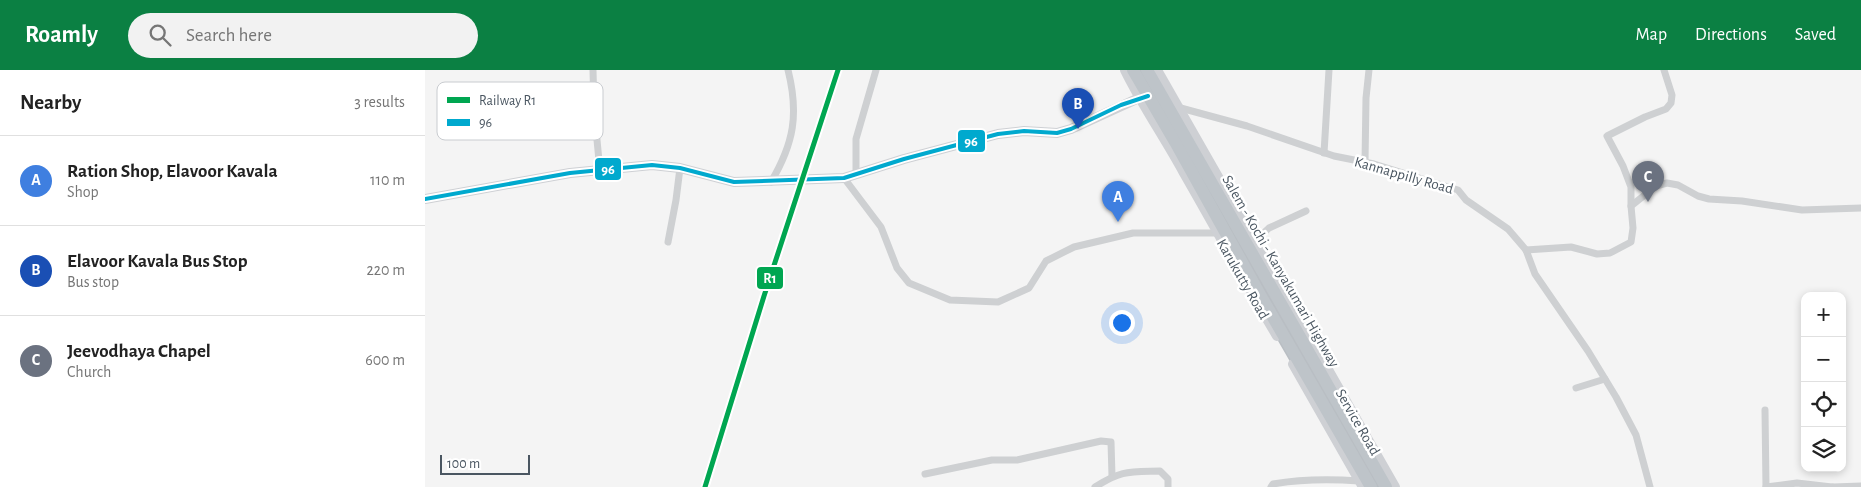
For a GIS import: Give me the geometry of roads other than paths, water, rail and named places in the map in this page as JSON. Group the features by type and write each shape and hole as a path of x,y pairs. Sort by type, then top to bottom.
{"highway":[{"name":"Salem - Kochi - Kanyakumari Highway","path":"1133,70 1144,97 1371,487"},
{"name":"Salem - Kochi - Kanyakumari Highway","path":"1147,70 1171,105 1386,487"}],"street":[{"path":"771,182 783,161 792,133 794,107 788,70"},
{"path":"856,174 856,139 876,70"},
{"name":"Karukutty Road","path":"1125,70 1144,97 1217,233 1361,484"},
{"name":"Service Road","path":"1157,70 1171,105 1254,242 1395,487"},
{"path":"1324,153 1329,70"},
{"path":"1365,162 1366,98 1369,70"},
{"path":"1526,250 1571,247 1597,254 1610,253 1631,242 1633,228 1631,187 1623,166 1607,136 1666,109 1671,102 1672,95 1664,70"},
{"path":"425,199 569,173 652,165 680,168 734,182 844,178 903,159 999,134 1024,131 1057,133 1071,129 1144,97"},
{"name":"Kannappilly Road","path":"1171,105 1247,126 1324,153 1365,162 1458,190 1466,200 1508,229 1526,250 1535,274 1588,351 1636,435 1650,487"},
{"path":"597,140 600,171"},
{"path":"668,242 680,168"},
{"path":"844,178 881,227 897,268 909,283 950,300 998,302 1029,288 1045,261 1075,247 1133,233 1217,233"},
{"path":"1631,206 1656,186 1672,183 1704,198 1802,210 1861,208"},
{"path":"1254,242 1269,228 1306,211"},
{"path":"1576,388 1605,379"},
{"path":"1765,410 1766,487 1797,483 1833,487 1861,486"},
{"path":"925,474 992,460 1017,460 1101,441 1111,442 1112,476"},
{"path":"1095,487 1112,476 1126,472 1160,471 1168,479 1168,487"},
{"path":"1271,487 1273,484 1320,479 1361,484"}],"rail line":[{"name":"R1","path":"705,487 764,296 838,70"}],"place":[{"name":"Elavoor Kavala Bus Stop","path":"1078,129"},
{"name":"Jeevodhaya Chapel","path":"1648,202"},
{"name":"Ration Shop, Elavoor Kavala","path":"1118,222"}]}
